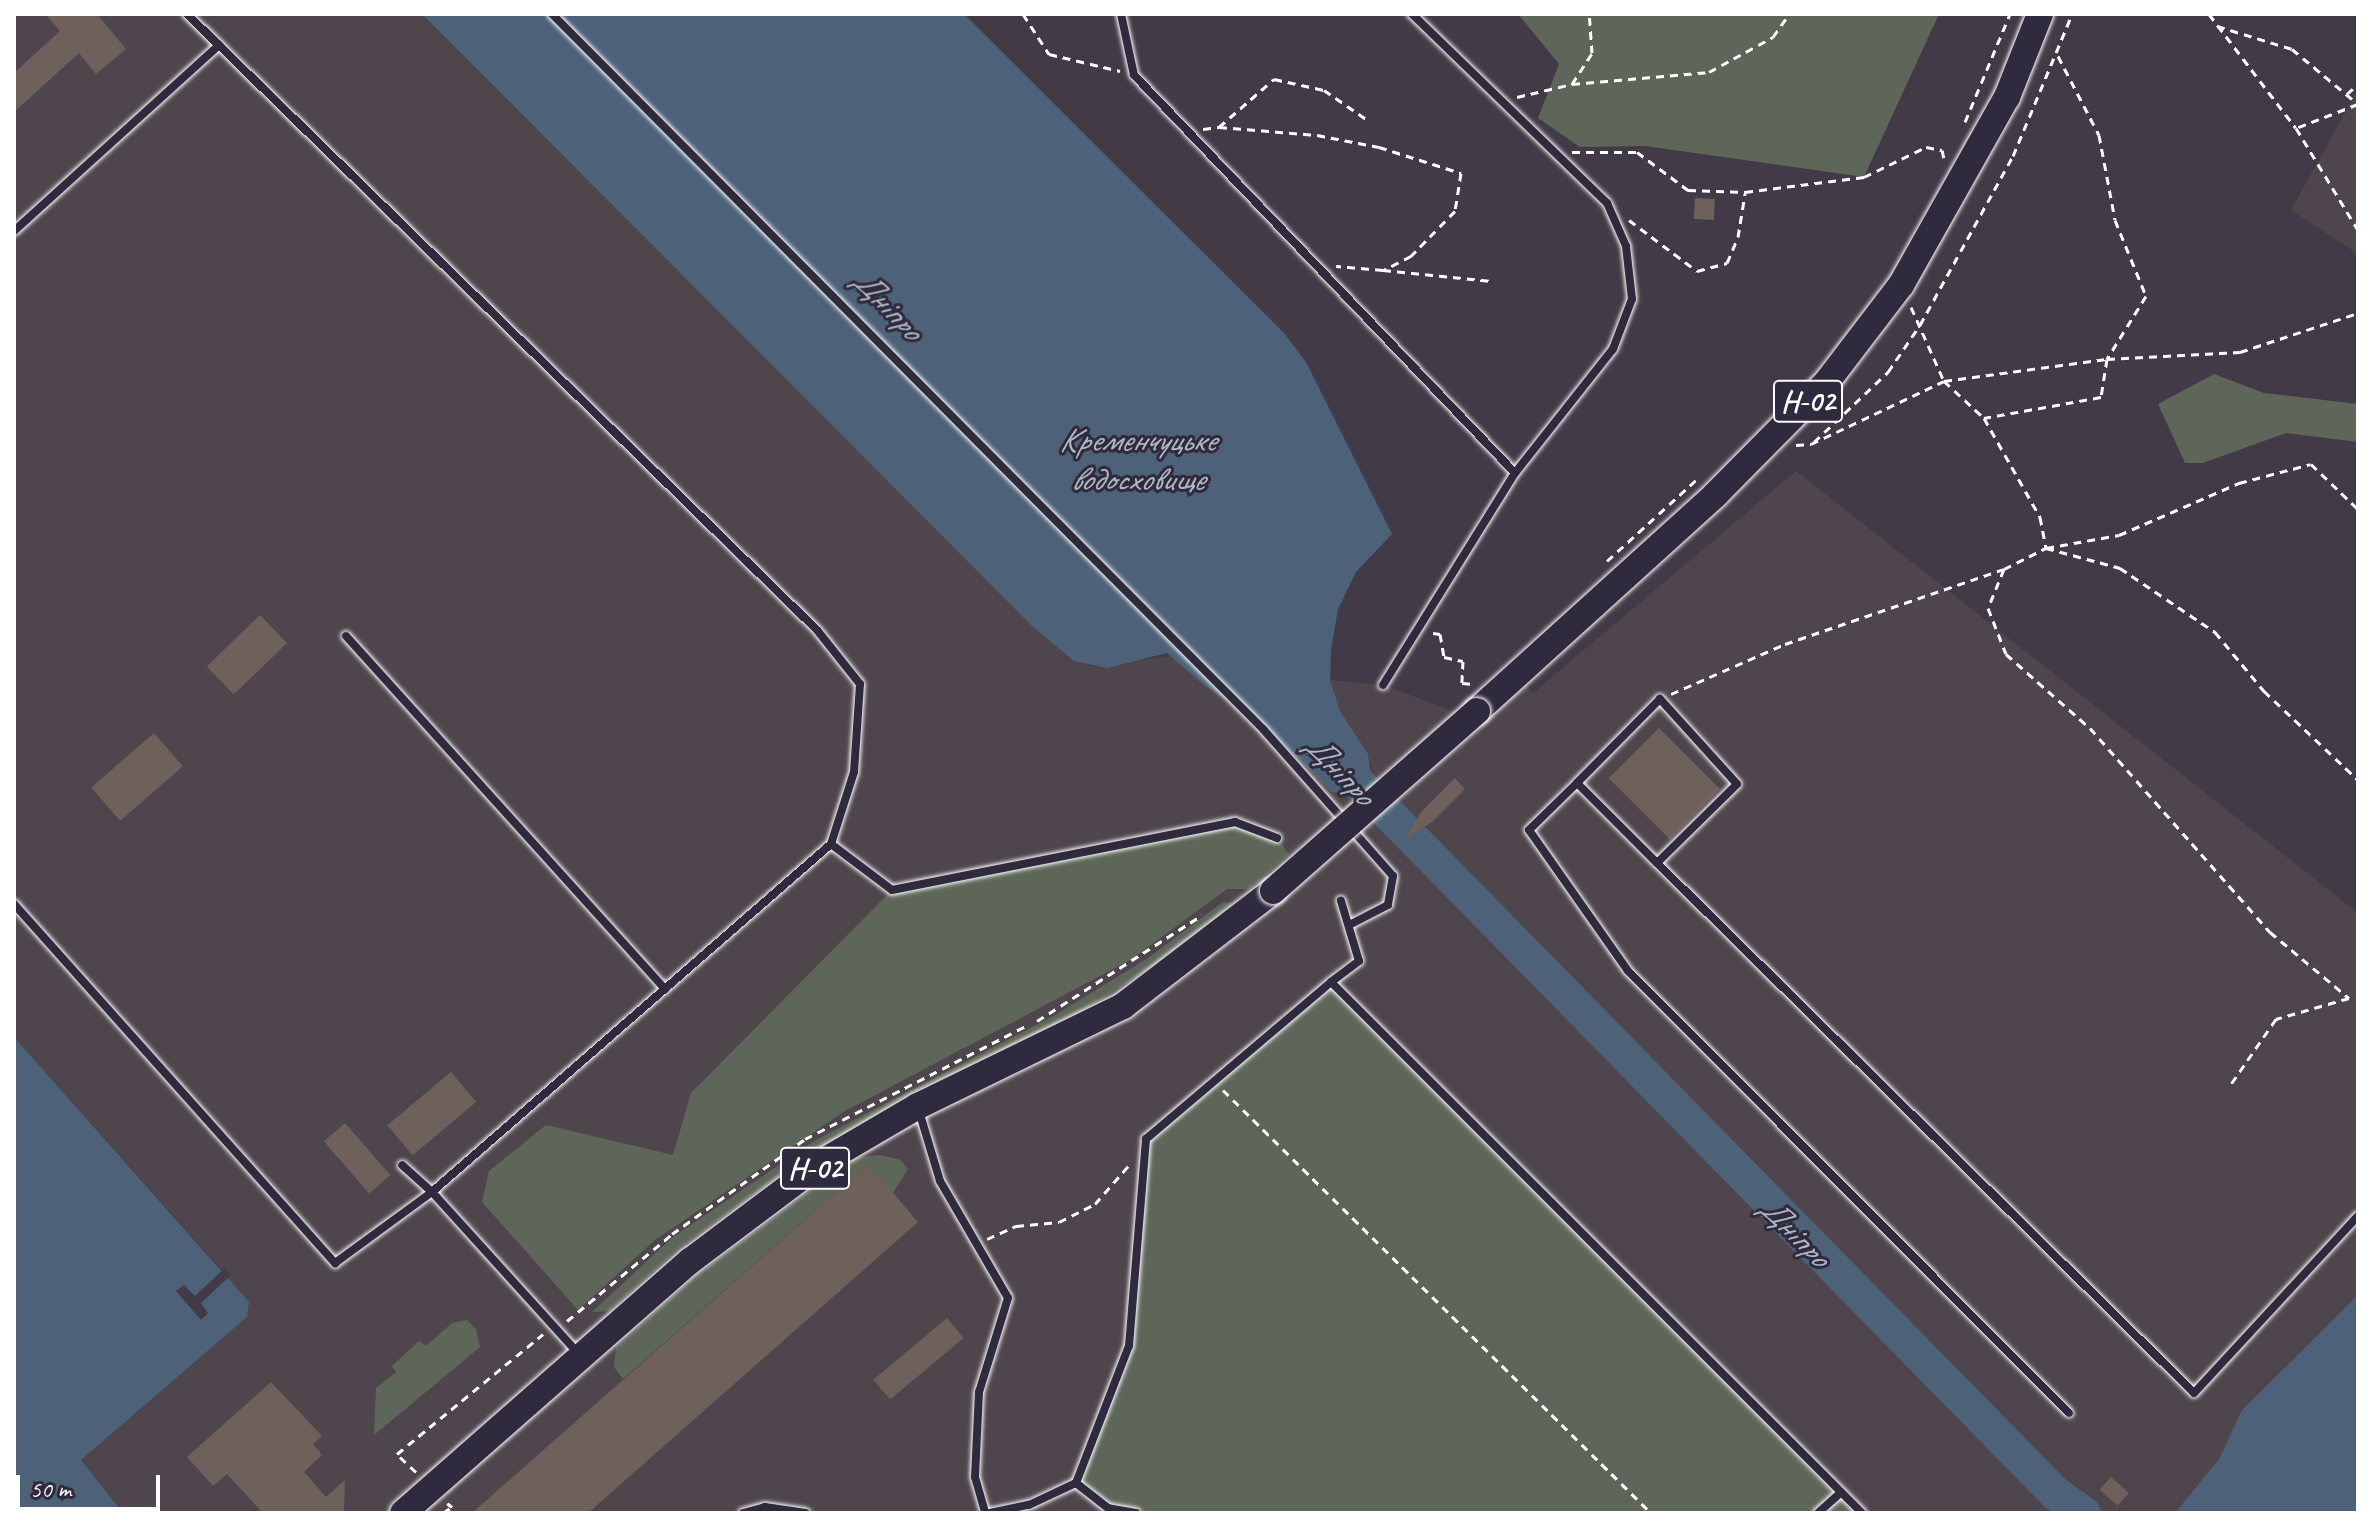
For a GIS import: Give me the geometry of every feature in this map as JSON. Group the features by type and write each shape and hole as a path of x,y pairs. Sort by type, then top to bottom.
{"main road":[{"name":"Н-02","path":"403,1513 690,1261 819,1164 918,1106 1123,1006 1273,891 1477,701 1763,448 1826,383 1901,285 2007,97 2040,14"}],"lane":[{"path":"14,904 335,1263 432,1192 831,844 854,772 860,684 817,630 187,14"},
{"path":"552,14 1263,729 1393,876 1388,905 1351,924"},
{"path":"1121,14 1134,75 1515,473"},
{"path":"1383,685 1515,473 1613,349 1632,299 1626,246 1607,203 1412,14"},
{"path":"14,231 219,45"},
{"path":"346,636 665,989"},
{"path":"1657,863 1737,784 1660,699 1529,830 1628,971 2069,1413"},
{"path":"1577,783 2194,1393 2358,1216"},
{"path":"831,844 892,890 1235,822 1277,838"},
{"path":"918,1106 940,1181 1008,1298 979,1392 975,1477 988,1513 1029,1505 1076,1483 1129,1346 1146,1139 1359,961 1351,924 1341,901"},
{"path":"1331,982 1862,1513"},
{"path":"402,1165 432,1192 581,1356"},
{"path":"1076,1483 1108,1508 1136,1513"},
{"path":"1818,1513 1841,1492"},
{"path":"743,1513 765,1507 806,1513"}],"path":[{"path":"1023,14 1049,54 1134,75"},
{"path":"1572,84 1592,53 1589,14"},
{"path":"1502,101 1572,84 1709,72 1773,37 1789,14"},
{"path":"1963,127 2010,14"},
{"path":"1811,444 1888,372 1920,325 2013,156 2058,56 2072,14"},
{"path":"2209,14 2296,128 2358,230"},
{"path":"2217,26 2292,49 2358,104 2296,128"},
{"path":"1984,418 2101,397 2107,359 2146,296 2115,220 2099,135 2058,56"},
{"path":"1219,127 1274,79 1324,90 1369,121"},
{"path":"2347,94 2358,84"},
{"path":"1187,131 1219,127 1317,135 1379,147 1461,173 1455,211 1411,256 1383,270"},
{"path":"1556,154 1637,152 1688,190 1745,192 1864,177 1926,147 1942,150 1945,162 1951,151"},
{"path":"1607,203 1697,271 1727,263 1738,237 1745,192"},
{"path":"1315,264 1491,281"},
{"path":"1901,285 1944,381 1984,418 2040,517 2046,548"},
{"path":"1763,448 1811,444 1944,381 2107,359 2240,352 2358,313"},
{"path":"1660,699 1785,644 2004,569 2046,548 2119,535 2239,483 2311,464 2358,509"},
{"path":"1605,563 1706,471"},
{"path":"2046,548 2120,568 2215,632 2296,725 2358,780"},
{"path":"2004,569 1988,608 2006,654 2090,728 2270,932 2349,998"},
{"path":"1417,632 1440,634 1444,657 1463,661 1462,683 1476,684 1477,701"},
{"path":"2229,1087 2276,1019 2358,996"},
{"path":"1214,1081 1651,1513"},
{"path":"977,1244 1016,1226 1059,1222 1095,1204 1146,1139"}],"shaded area":[{"path":"14,14 422,14 1032,626 1089,666 1173,656 1205,686 1262,723 1341,796 1372,766 1341,713 1330,680 1383,685 1450,710 1477,711 1517,675 1533,693 1796,471 2358,913 2358,1295 2242,1410 2219,1459 2175,1513 123,1513 81,1460 247,1317 228,1277 14,1037"},
{"path":"2358,90 2358,254 2291,210"}],"green space":[{"path":"1518,14 1939,14 1864,177 1645,146 1580,147 1538,118 1559,64"},
{"path":"2214,374 2264,393 2358,404 2358,442 2286,433 2203,463 2185,463 2158,404"},
{"path":"1235,822 1277,838 1289,854 1249,889 1227,889 1132,959 845,1111 655,1240 578,1310 482,1202 489,1171 546,1125 673,1155 691,1093 892,890"},
{"path":"1223,902 1233,903 1177,951 1055,1028 802,1159 678,1249 609,1311 592,1312 673,1237 814,1141 1055,1015 1148,958"},
{"path":"1331,982 1862,1513 1136,1513 1108,1508 1076,1483 1129,1346 1146,1139"},
{"path":"878,1155 899,1159 908,1169 893,1193 867,1165 623,1379 614,1367 616,1348 694,1277 855,1158"},
{"path":"467,1320 476,1329 480,1347 374,1435 376,1388 396,1372 392,1366 419,1341 426,1346 452,1323"}],"water":[{"name":"Кременчуцьке водосховище","path":"422,14 964,14 1284,333 1306,362 1392,534 1356,572 1338,609 1331,650 1330,680 1341,713 1368,754 1371,777 1352,795 1332,792 1262,723 1205,686 1167,653 1107,668 1074,661 1032,626"},
{"path":"14,1037 249,1302 247,1317 81,1460 123,1513 14,1513"},
{"path":"2358,1295 2358,1513 2175,1513 2219,1459 2242,1410"}],"pier":[{"path":"225,1268 231,1275 201,1303 208,1313 201,1320 176,1291 184,1285 195,1296"}],"building":[{"path":"45,14 97,14 126,49 96,74 79,53 14,112 14,73 60,31"},
{"path":"1695,198 1715,199 1714,220 1694,219"},
{"path":"260,615 287,643 234,694 207,666"},
{"path":"1659,728 1720,789 1670,839 1609,778"},
{"path":"154,733 183,766 120,821 91,787"},
{"path":"1455,778 1465,789 1432,822 1406,838 1421,812"},
{"path":"451,1072 476,1102 412,1155 387,1125"},
{"path":"345,1123 390,1175 369,1193 324,1141"},
{"path":"868,1164 918,1222 588,1513 472,1513"},
{"path":"947,1318 964,1338 890,1400 873,1380"},
{"path":"271,1382 322,1436 313,1444 322,1455 304,1472 326,1497 345,1480 344,1513 263,1513 227,1474 213,1486 187,1457"},
{"path":"2111,1477 2129,1493 2117,1506 2100,1490"}],"waterway":[{"name":"Дніпро","path":"1331,755 2055,1493 2084,1513"}]}
